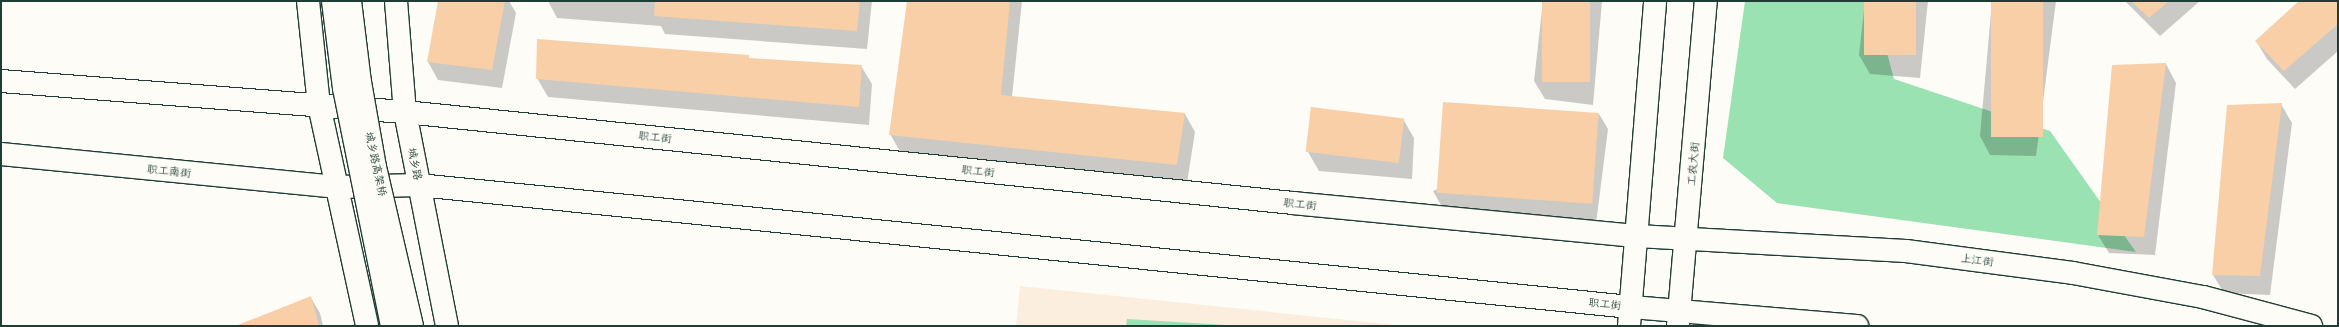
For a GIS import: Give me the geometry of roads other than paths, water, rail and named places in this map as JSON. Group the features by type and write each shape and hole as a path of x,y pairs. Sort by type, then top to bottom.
{"main road":[{"path":"308,1 318,105 338,188 367,326"},
{"name":"城乡路高架桥","path":"333,1 349,117 392,326"},
{"name":"城乡路高架桥","path":"350,1 360,82 374,159 412,326"},
{"name":"城乡路","path":"396,1 405,112 448,326"},
{"path":"1655,1 1630,316 1857,326"},
{"name":"工农大街","path":"1679,318 1706,1"},
{"path":"1,81 318,105"},
{"name":"职工街","path":"318,105 405,112 1293,203 1637,236"},
{"name":"职工南街","path":"1,154 338,188"},
{"name":"职工街","path":"338,188 419,185 1630,316"},
{"name":"上江街","path":"1637,236 1906,251 2073,273 2203,297 2311,326"}]}
